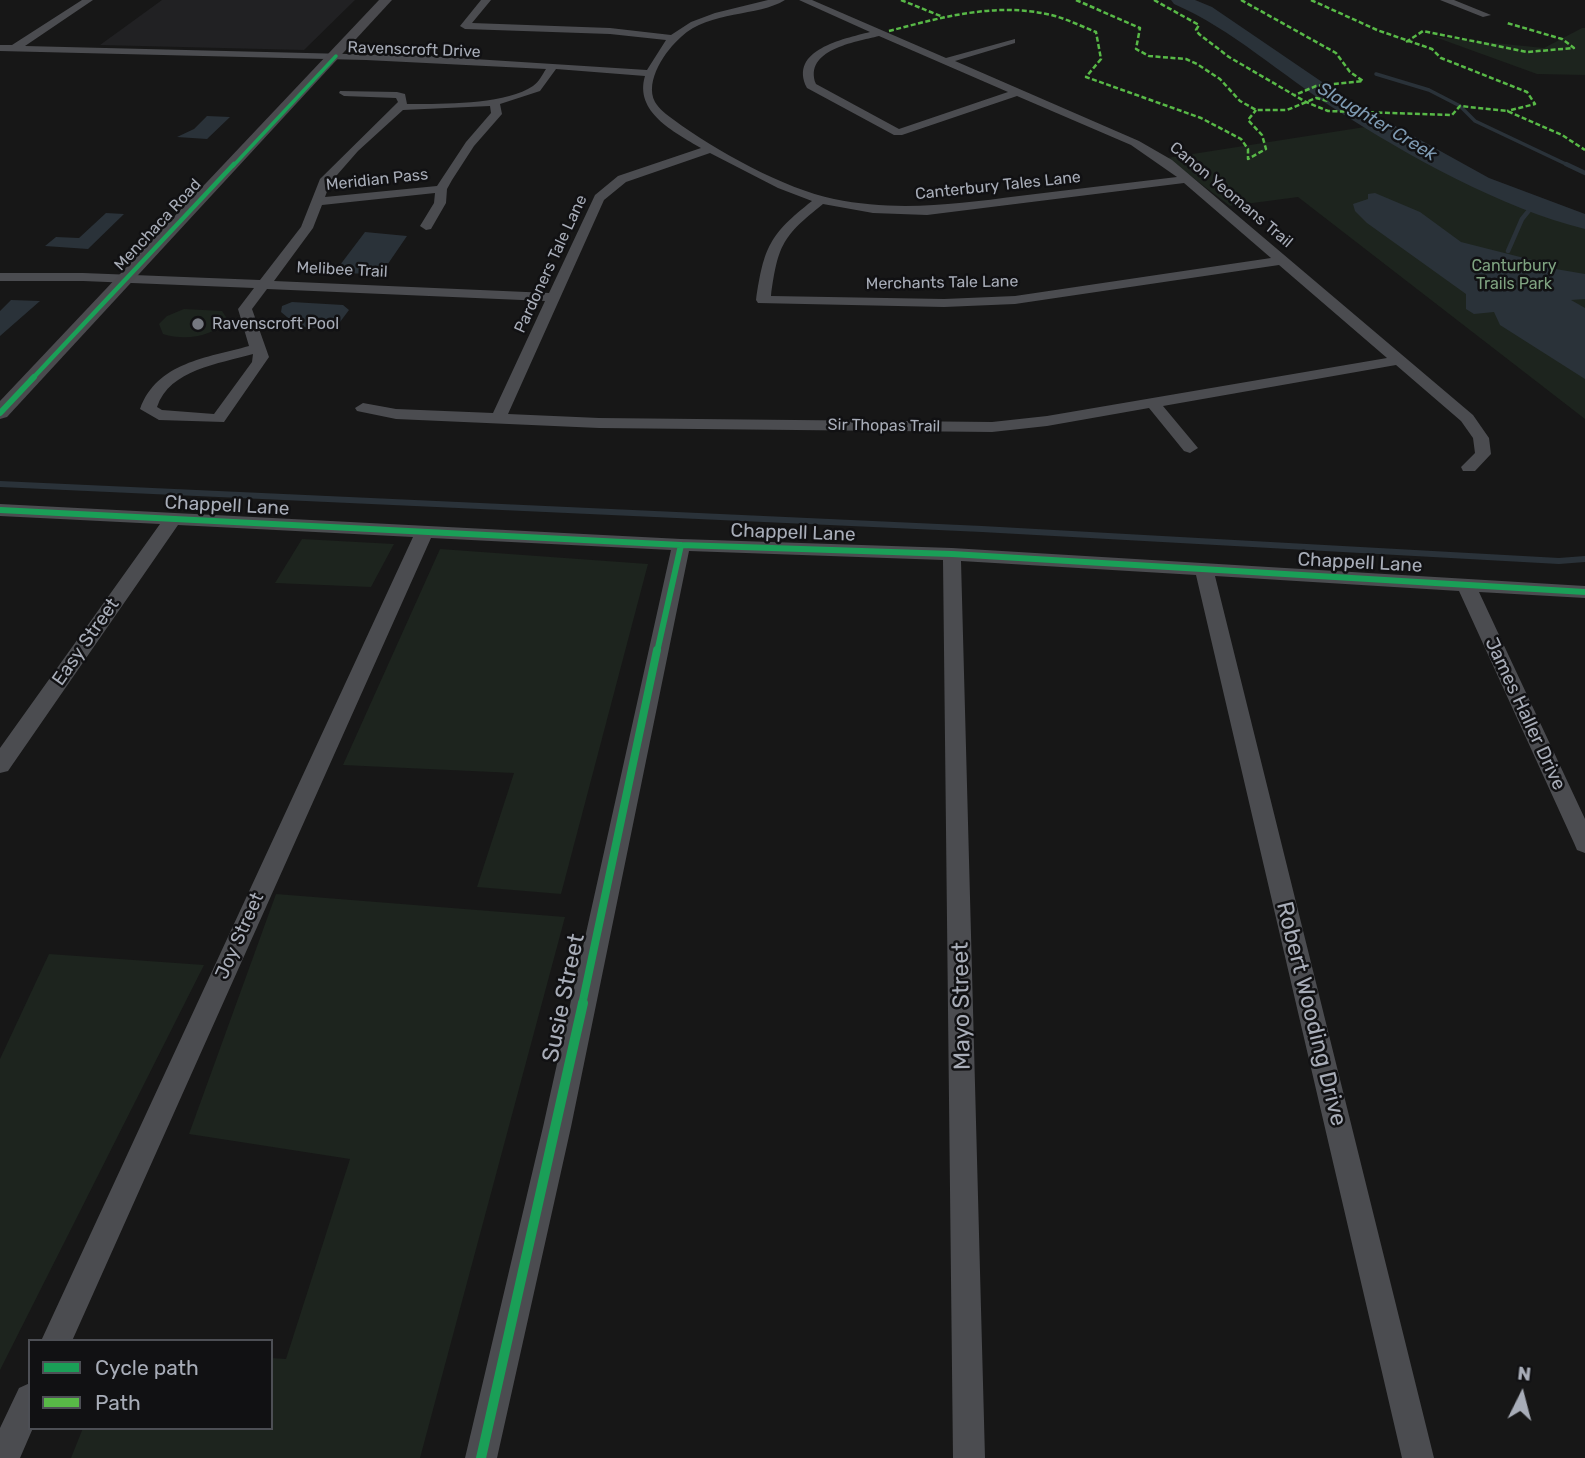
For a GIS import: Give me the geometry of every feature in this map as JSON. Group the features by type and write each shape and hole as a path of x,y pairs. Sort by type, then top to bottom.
{"main road":[{"name":"Menchaca Road","path":"0,413 386,0"}],"street":[{"path":"15,48 88,0"},
{"path":"486,0 465,26 610,31 673,38"},
{"path":"652,73 673,38 690,26 780,0"},
{"name":"Canon Yeomans Trail","path":"804,0 1135,143 1168,163 1400,360 1477,430 1482,439 1483,454 1469,467"},
{"path":"1446,0 1486,15"},
{"path":"879,33 818,54 807,68 806,74 811,86 898,133 1018,92"},
{"path":"946,61 1011,41"},
{"name":"Ravenscroft Drive","path":"0,48 192,55 227,60 332,60 652,73"},
{"path":"401,107 444,107 492,101 536,89 552,68"},
{"name":"Canterbury Tales Lane","path":"652,73 646,92 650,103 669,122 784,188 821,200 890,211 947,210 1187,178"},
{"path":"257,348 175,373 151,399 148,409 159,415 218,419 259,363 262,357 246,309 307,228 324,182 345,158 401,107 402,98 397,95 344,93"},
{"path":"426,226 440,203 441,189 462,154 496,114 497,109 492,101"},
{"name":"Pardoners Tale Lane","path":"498,419 594,206 605,191 630,176 712,148"},
{"name":"Meridian Pass","path":"316,202 441,189"},
{"name":"Merchants Tale Lane","path":"821,200 785,229 773,244 763,300 944,303 1015,300 1283,260"},
{"path":"0,267 80,272 83,277 0,277"},
{"name":"Melibee Trail","path":"83,277 554,297"},
{"name":"Sir Thopas Trail","path":"363,408 396,414 599,423 992,427 1028,424 1400,360"},
{"path":"1153,403 1190,448"},
{"name":"Chappell Lane","path":"0,510 681,545 952,554 1585,592"},
{"name":"Easy Street","path":"0,765 173,519"},
{"name":"Joy Street","path":"57,1339 425,531"},
{"name":"Susie Street","path":"481,1458 557,1127 681,545"},
{"name":"Mayo Street","path":"952,554 969,1458"},
{"name":"Robert Wooding Drive","path":"1204,570 1418,1458"},
{"name":"James Haller Drive","path":"1466,585 1585,843"},
{"path":"3,1458 28,1403"}],"shaded area":[{"path":"162,0 355,0 304,50 100,45"},
{"path":"207,116 230,117 207,139 177,137 194,129"},
{"path":"1375,193 1420,212 1461,242 1532,260 1538,266 1585,274 1585,299 1571,300 1585,308 1585,379 1500,325 1494,312 1474,314 1466,309 1466,294 1367,223 1355,211 1353,204 1368,199 1368,194"},
{"path":"106,213 124,214 88,249 45,246 56,237 79,238"},
{"path":"365,232 407,236 381,274 334,273"},
{"path":"11,300 40,301 0,336 0,311"},
{"path":"292,302 343,305 349,310 337,326 299,327 281,312 282,306"}],"green space":[{"path":"1585,28 1585,75 1537,74 1435,37 1544,48"},
{"name":"Canturbury Trails Park","path":"1365,127 1474,185 1585,227 1585,419 1298,197 1230,206 1167,158"},
{"path":"184,309 222,311 228,320 222,326 198,336 163,334 159,324 167,316"},
{"path":"302,539 394,544 371,587 275,583"},
{"path":"440,549 648,564 561,894 477,887 514,773 343,765"},
{"path":"276,894 565,917 420,1458 71,1458 82,1430 273,1430 273,1358 286,1359 350,1159 189,1134"},
{"path":"49,954 204,965 0,1370 0,1059"}],"waterway":[{"name":"Slaughter Creek","path":"1180,0 1206,11 1343,105 1481,183 1585,222"},
{"path":"1376,74 1429,90 1460,106 1475,121 1570,166"},
{"path":"1566,164 1585,173"},
{"path":"1508,251 1522,219 1535,203"},
{"path":"0,484 982,529 1559,561 1585,559"}],"marked path":[{"path":"901,0 943,17"},
{"path":"1076,0 1140,28 1136,49 1149,56 1186,59 1197,64 1220,79 1240,101 1256,110 1287,110 1316,98 1348,106"},
{"path":"1154,0 1199,25 1196,30 1199,34 1229,57 1306,102 1328,111 1452,115 1460,106 1507,111 1562,135 1585,150"},
{"path":"1241,0 1336,53 1350,72 1363,81 1316,86 1295,95"},
{"path":"1311,0 1377,30 1432,49 1441,58 1527,92 1535,104 1507,111"},
{"path":"889,31 972,12 1035,11 1096,32 1101,59 1086,77 1201,118 1241,139 1248,149 1248,159 1266,149 1262,135 1248,120 1256,110"},
{"path":"1406,42 1423,31 1527,52 1574,48 1562,39 1507,23"}],"cycle path":[{"path":"0,413 336,56"},
{"path":"0,510 681,545 952,554 1585,592"},
{"path":"481,1458 557,1127 681,545"}],"place":[{"name":"Ravenscroft Pool","path":"198,324"}]}
